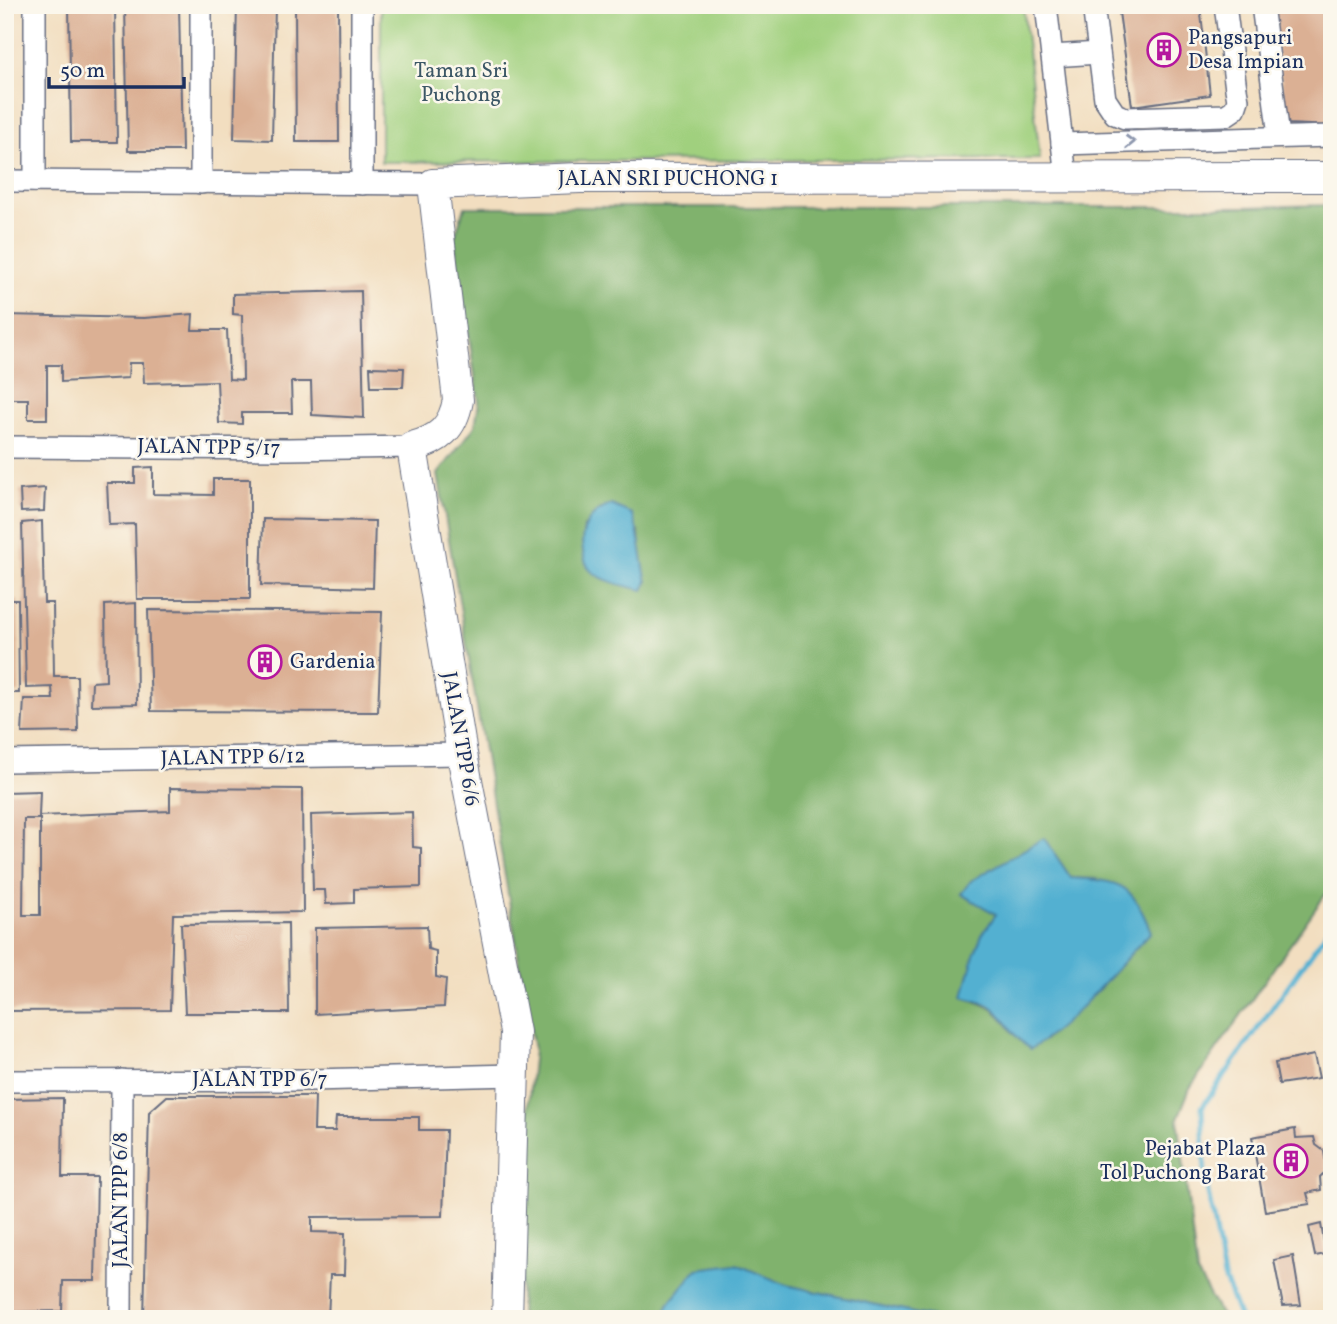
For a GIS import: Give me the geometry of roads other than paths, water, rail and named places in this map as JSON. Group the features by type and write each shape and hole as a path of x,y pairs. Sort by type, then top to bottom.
{"street":[{"path":"35,5 36,181"},
{"path":"201,5 201,183"},
{"path":"362,5 362,184"},
{"path":"1046,5 1066,177"},
{"path":"1093,5 1105,100 1115,114 1125,118 1216,116 1226,115 1235,109"},
{"path":"1225,5 1238,100 1235,109 1240,138"},
{"path":"1262,5 1279,136"},
{"path":"1052,56 1099,53"},
{"path":"1062,144 1332,136"},
{"name":"JALAN SRI PUCHONG 1","path":"5,181 433,184 580,178 1332,177"},
{"path":"412,447 439,437 450,426 458,400 433,184"},
{"name":"JALAN TPP 5/17","path":"5,447 412,447"},
{"name":"JALAN TPP 6/6","path":"412,447 462,754 514,1032 507,1319"},
{"name":"JALAN TPP 6/12","path":"5,761 462,754"},
{"name":"JALAN TPP 6/7","path":"5,1081 311,1080 514,1075"},
{"name":"JALAN TPP 6/8","path":"121,1319 122,1080"}],"water":[{"path":"611,505 632,514 647,582 643,590 602,578 591,571 586,562 582,543 588,522 597,512"},
{"path":"1044,838 1071,878 1102,881 1123,887 1137,903 1151,932 1064,1024 1031,1049 1019,1040 1002,1016 991,1006 963,997 974,955 982,935 996,914 961,894 971,881"},
{"path":"736,1264 786,1285 940,1319 662,1319 669,1303 697,1269"}],"waterway":[{"path":"1240,1319 1224,1277 1205,1176 1202,1107 1332,924"}],"place":[{"name":"Pangsapuri Desa Impian","path":"1164,50"},
{"name":"Gardenia","path":"265,662"},
{"name":"Pejabat Plaza Tol Puchong Barat","path":"1291,1161"}],"park label":[{"name":"Taman Sri Puchong","path":"461,83"}]}
